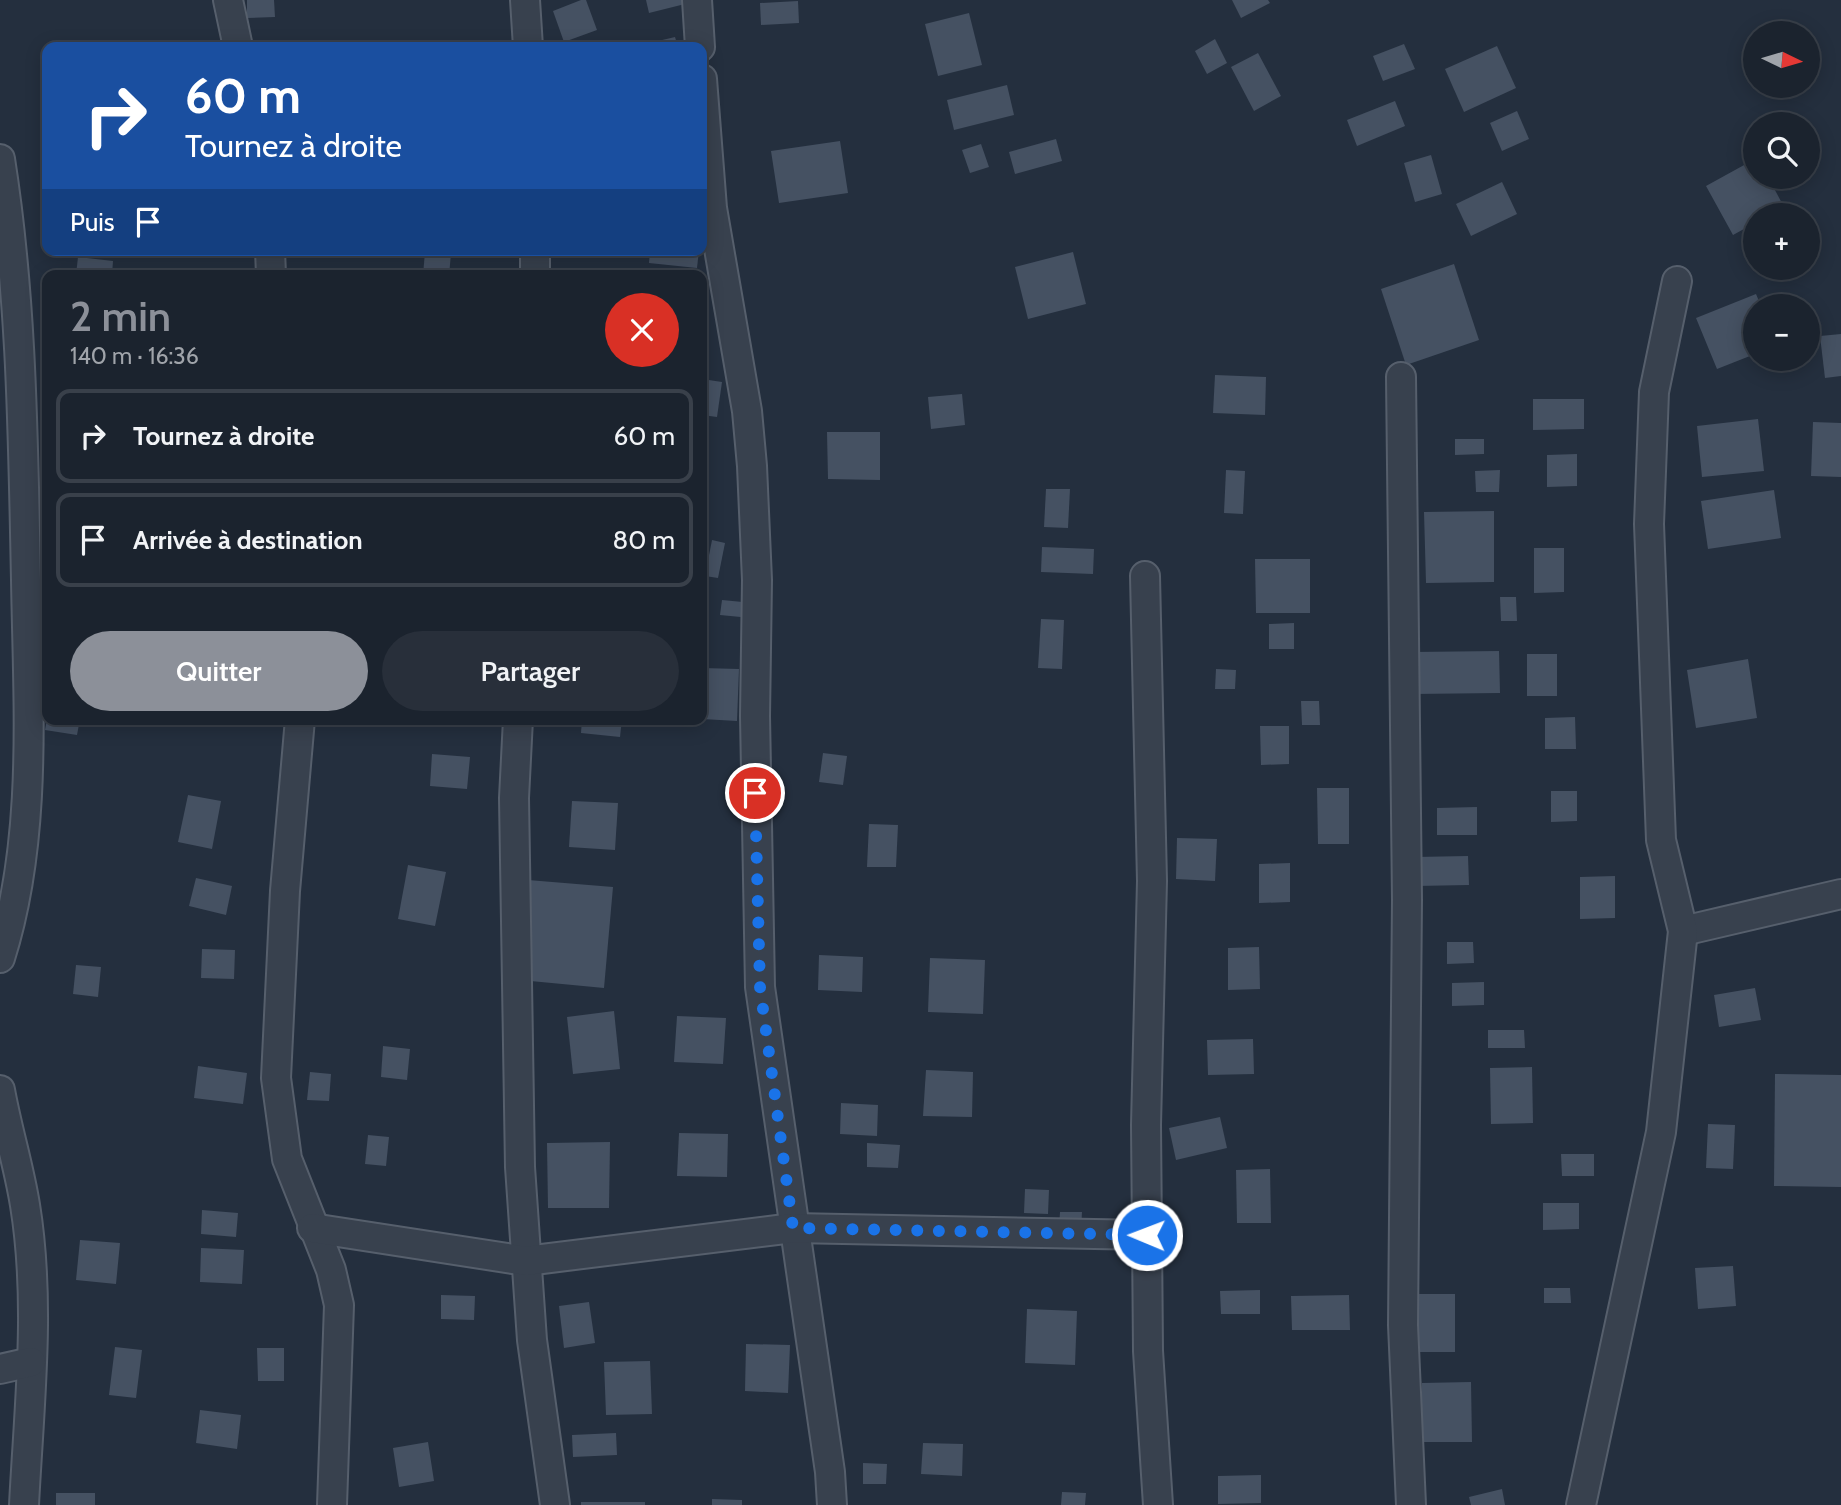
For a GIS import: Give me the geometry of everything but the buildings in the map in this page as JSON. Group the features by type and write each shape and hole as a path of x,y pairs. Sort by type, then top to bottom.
{"street":[{"path":"228,0 237,42"},
{"path":"525,0 528,42"},
{"path":"697,0 700,42"},
{"path":"707,144 712,208 750,438 757,580 755,716 760,987 830,1472 832,1505"},
{"path":"0,159 7,282 23,404 28,690 23,848 16,897 0,958"},
{"path":"1581,1505 1661,1132 1683,931 1661,840 1649,524 1654,392 1677,281"},
{"path":"1401,377 1406,900 1403,1311 1411,1505"},
{"path":"1145,576 1152,881 1148,1351 1158,1505"},
{"path":"299,725 285,891 276,1077 287,1159 312,1228 331,1270 339,1305 331,1505"},
{"path":"518,725 514,798 520,1167 532,1340 555,1505"},
{"path":"1683,931 1841,894"},
{"path":"0,1090 25,1206 30,1273 31,1362 24,1505"},
{"path":"312,1228 526,1261 793,1228 1147,1235"},
{"path":"0,1369 31,1362"}],"route":[{"path":"755,793 760,987 793,1228 1147,1235"}]}
